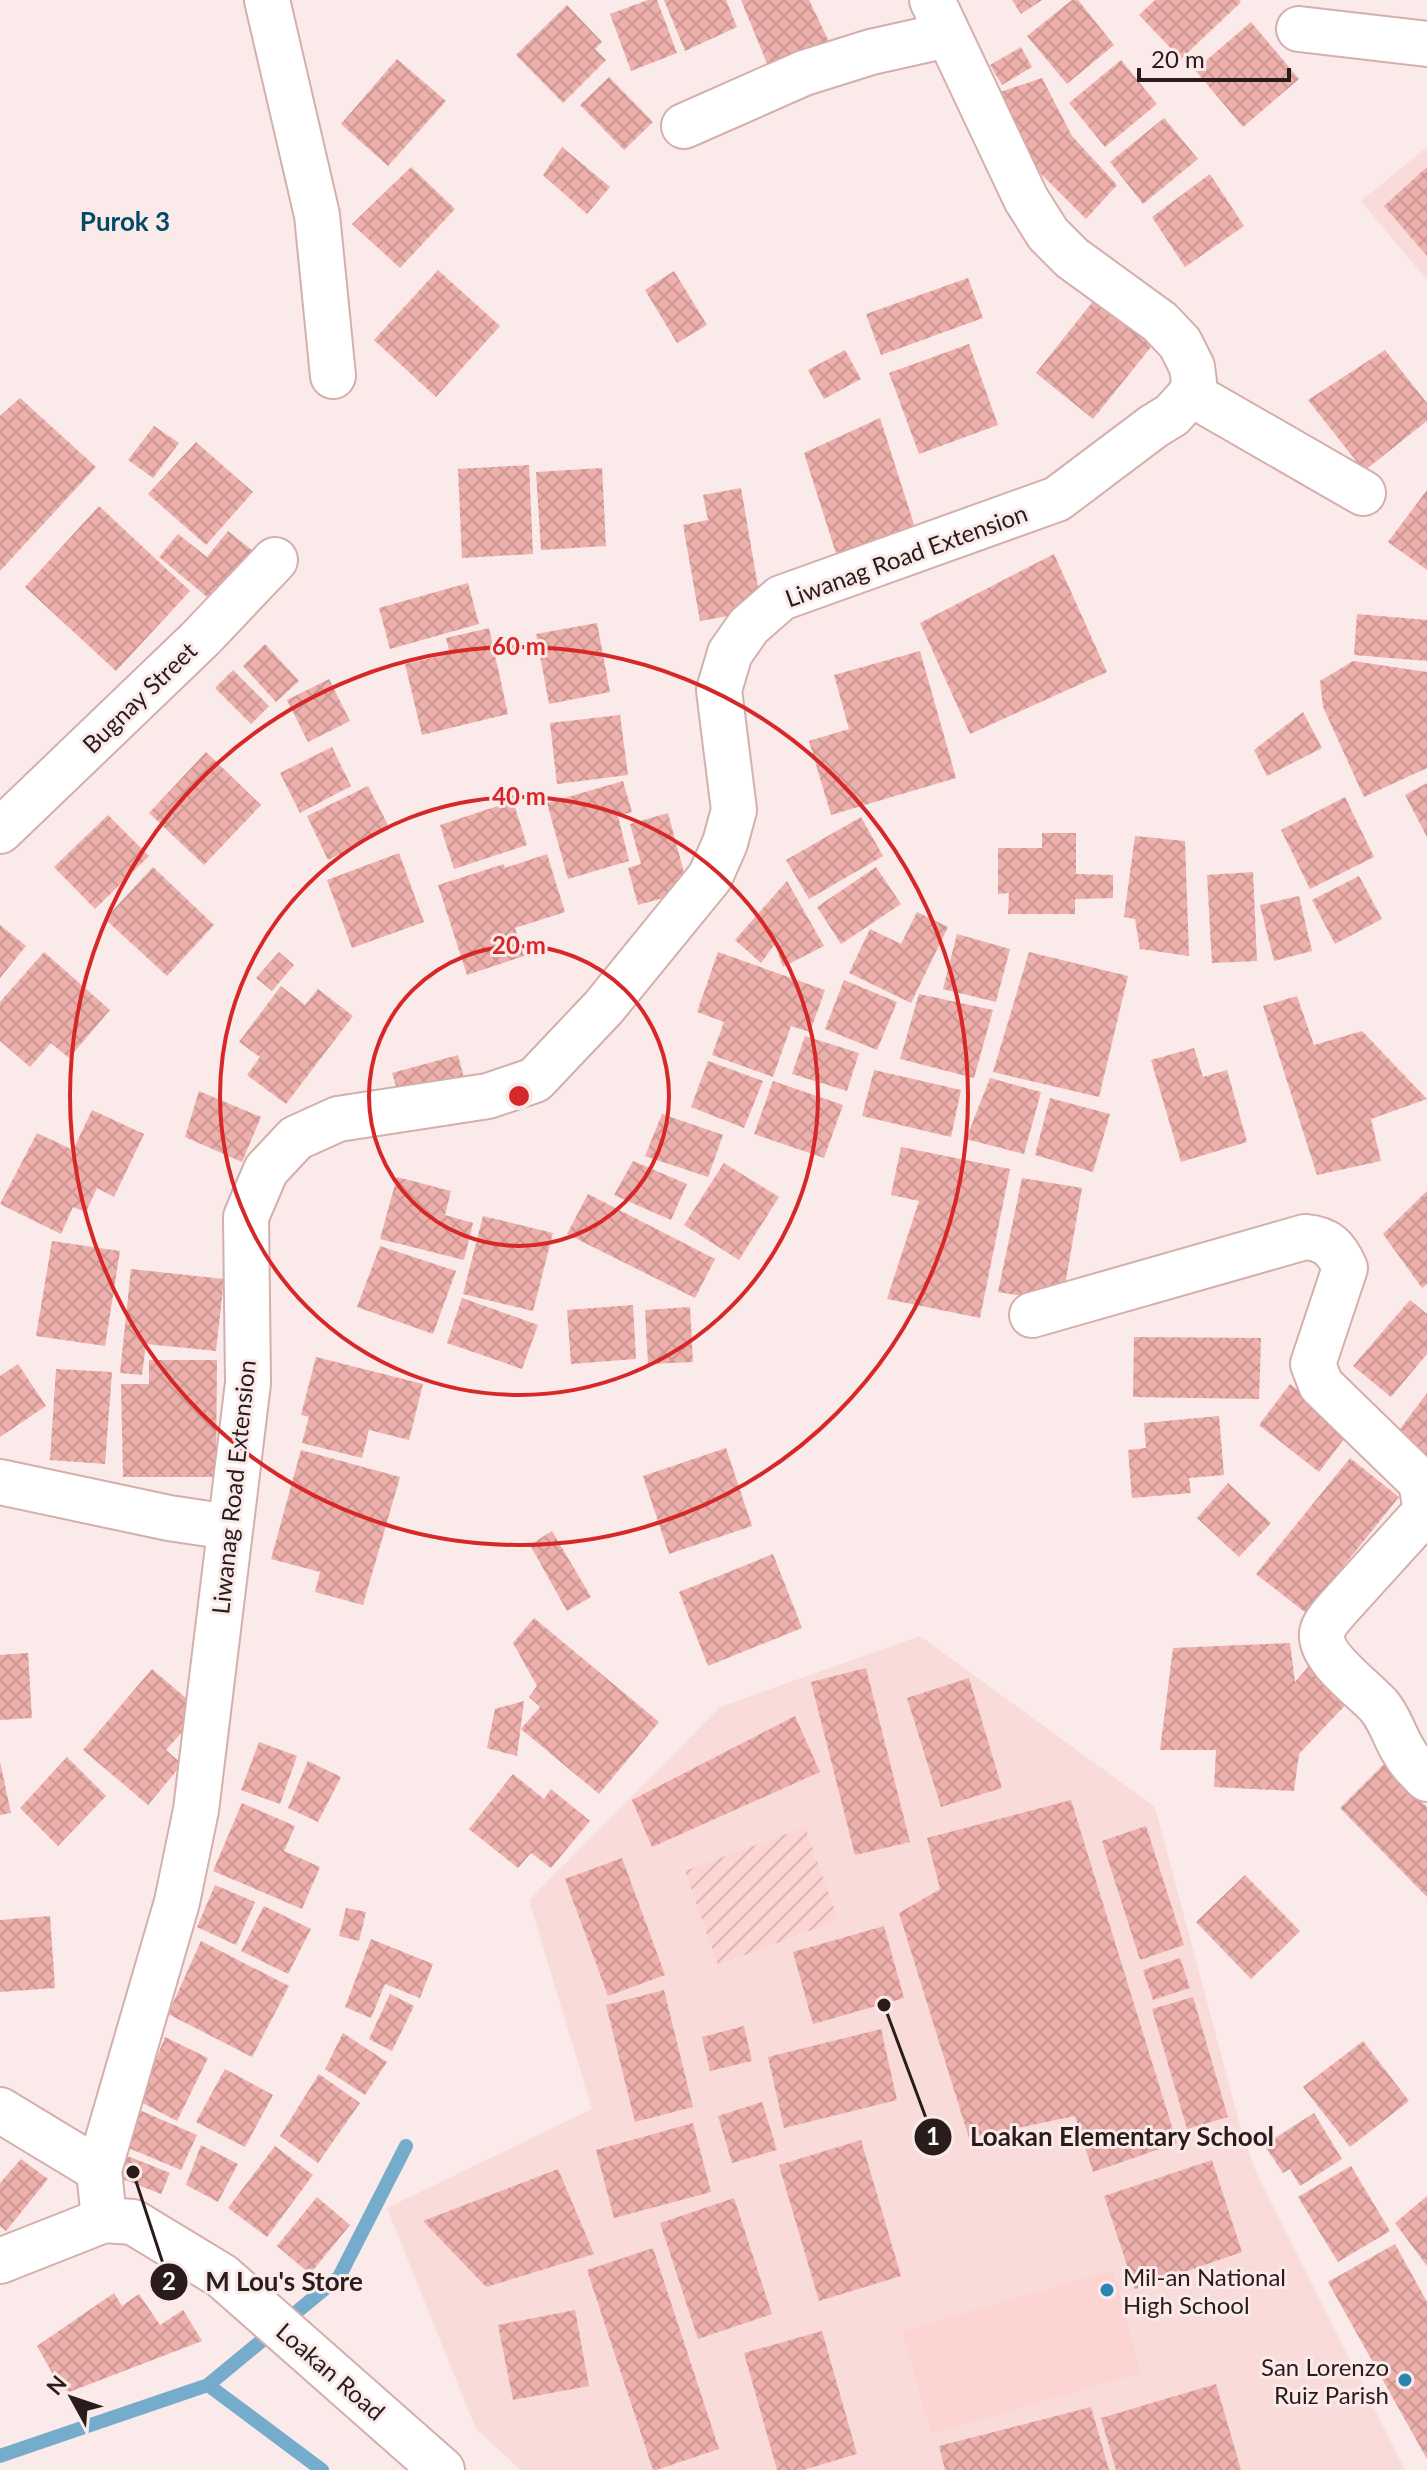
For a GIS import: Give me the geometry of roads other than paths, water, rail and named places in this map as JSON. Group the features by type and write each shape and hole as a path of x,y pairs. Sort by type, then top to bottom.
{"street":[{"path":"267,0 317,215 333,376"},
{"path":"684,126 804,73 871,52 940,17 1026,199 1048,234 1072,258 1160,322 1180,343 1192,367 1194,382 1191,394 1363,493"},
{"path":"1299,29 1427,44"},
{"name":"Liwanag Road Extension","path":"104,2220 99,2170 177,1902 196,1810 248,1383 246,1217 266,1170 296,1138 338,1119 488,1096 535,1080 604,1007 710,877 720,854 734,810 719,690 730,653 749,626 781,598 1057,499 1172,415 1191,394"},
{"name":"Bugnay Street","path":"0,831 201,638 275,560"},
{"path":"1032,1315 1305,1237 1330,1243 1345,1268 1313,1364 1321,1385 1421,1482 1426,1511 1328,1620 1322,1634 1326,1650 1379,1706 1410,1762 1427,1779"},
{"path":"0,1482 169,1518 229,1527"},
{"path":"0,2110 99,2170"},
{"path":"0,2261 104,2220"},
{"name":"Loakan Road","path":"104,2220 133,2222 222,2276 442,2470"}],"waterway":[{"path":"0,2456 208,2385 339,2277 406,2146"},
{"path":"208,2385 322,2470"}],"place":[{"name":"Loakan Elementary School","path":"884,2005"},
{"name":"M Lou's Store","path":"133,2172"},
{"name":"Mil-an National High School","path":"1107,2290"},
{"name":"San Lorenzo Ruiz Parish","path":"1405,2380"}],"district":[{"name":"Purok 3","path":"125,221"}]}
